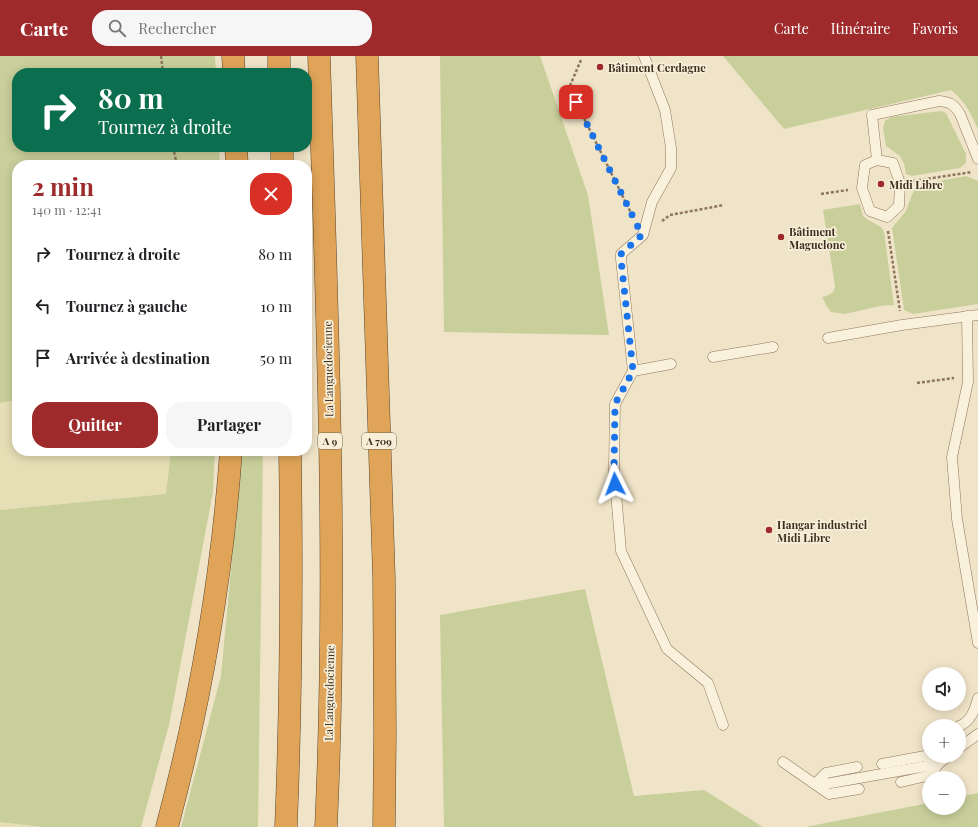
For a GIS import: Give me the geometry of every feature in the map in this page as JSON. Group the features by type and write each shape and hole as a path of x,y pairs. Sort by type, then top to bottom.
{"highway":[{"path":"233,56 234,68"},
{"path":"279,56 279,68"},
{"name":"La Languedocienne","path":"319,56 329,388 331,550 330,693 326,827"},
{"name":"A 709","path":"367,56 384,578 384,827"},
{"path":"167,827 187,745 207,643 225,518 231,456"},
{"path":"286,827 292,645 290,456"}],"lane":[{"path":"644,56 665,110 671,148 671,168 652,202 642,235 621,254 633,371 615,404 614,470 621,551 667,648 708,683 722,725"},
{"path":"877,160 872,115 939,101 952,104 956,108 960,114 978,159"},
{"path":"877,160 893,163 900,183 899,206 886,217 870,212 862,188 865,166 877,160"},
{"path":"828,338 902,325 978,315"},
{"path":"967,316 968,382 952,457 957,519 978,643"},
{"path":"713,357 773,347"},
{"path":"633,371 671,364"},
{"path":"966,723 972,715 978,698"},
{"path":"966,743 978,734"},
{"path":"882,764 925,756 938,764"},
{"path":"783,762 829,794 860,790"},
{"path":"901,782 931,775 938,764"},
{"path":"814,784 831,783 938,764"},
{"path":"814,784 826,773 857,767"}],"path":[{"path":"161,56 162,68"},
{"path":"581,60 569,88 642,235 670,215 724,205"},
{"path":"900,183 978,171"},
{"path":"821,194 862,188"},
{"path":"886,217 902,325"},
{"path":"917,383 968,375"}],"shaded area":[{"path":"12,401 12,456 170,456 166,494 0,510 0,403"},
{"path":"0,822 42,827 0,827"}],"green space":[{"path":"0,56 215,56 216,68 12,68 12,152 219,152 220,160 12,160 12,401 0,403"},
{"path":"440,56 540,56 588,195 609,335 444,332"},
{"path":"723,56 978,56 978,129 964,103 951,90 784,129"},
{"path":"941,111 946,113 966,154 966,163 960,168 912,176 906,174 904,164 900,156 886,146 883,128 885,121 891,117"},
{"path":"966,176 978,181 978,304 913,314 904,310 892,228 906,211 917,185"},
{"path":"860,204 863,216 881,227 884,232 894,305 880,306 845,314 831,312 822,297 831,294 834,291 835,286 823,210"},
{"path":"170,456 215,456 213,492 169,725 141,827 42,827 0,822 0,510 166,494"},
{"path":"242,456 263,456 258,827 181,827 221,676"},
{"path":"585,589 634,796 704,790 763,827 444,827 440,615"},
{"path":"978,793 978,827 805,827 922,804 922,815 966,815 966,796"}],"place":[{"name":"Bâtiment Cerdagne","path":"600,67"},
{"name":"Midi Libre","path":"881,184"},
{"name":"Bâtiment Maguelone","path":"781,237"},
{"name":"Hangar industriel Midi Libre","path":"769,530"}],"route":[{"path":"576,102 642,235 621,254 633,371 615,404 615,484"}]}
